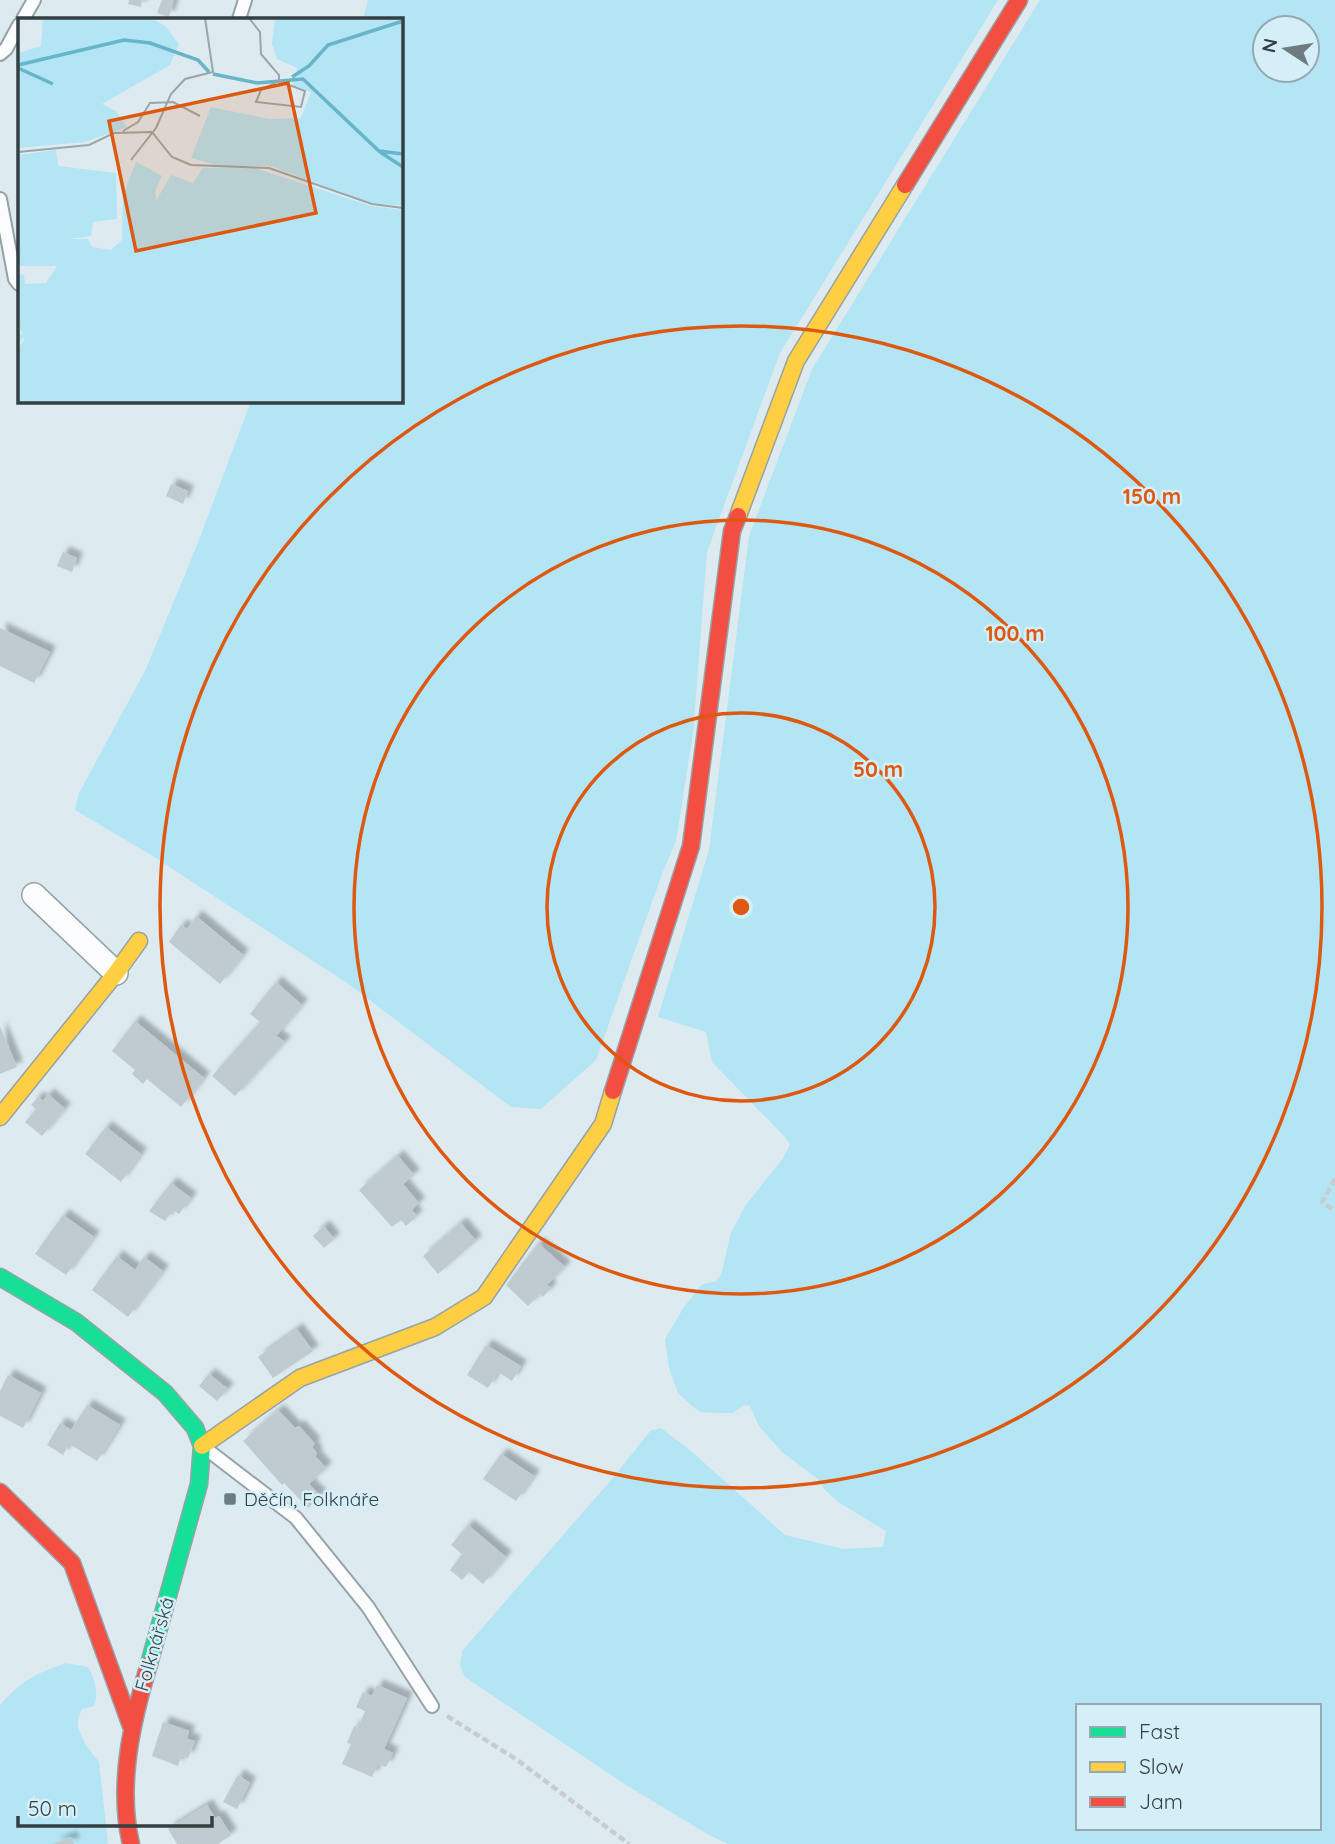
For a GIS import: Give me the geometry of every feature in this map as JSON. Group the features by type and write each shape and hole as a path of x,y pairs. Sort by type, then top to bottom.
{"street":[{"path":"0,1277 76,1322 165,1393 195,1428 202,1446 300,1378 436,1327 484,1297 603,1124 691,846 732,531 796,361 1019,0"},
{"path":"34,895 116,973"},
{"path":"0,1116 139,941"},
{"name":"Folknářská","path":"131,1844 125,1819 131,1726 199,1484 202,1446"},
{"path":"0,1492 72,1563 131,1726"}],"lane":[{"path":"24,18 34,0"},
{"path":"239,18 245,0"},
{"path":"0,54 18,27"},
{"path":"0,199 15,279 18,283"},
{"path":"202,1446 296,1518 368,1607 432,1706"}],"path":[{"path":"1335,1179 1322,1202 1335,1211"},
{"path":"432,1706 516,1759 629,1844"}],"shaded area":[{"path":"368,0 998,0 780,353 707,552 693,734 676,841 596,1060 541,1109 511,1107 347,983 151,855 75,810 79,793 146,669 197,545 251,402 402,402 402,18 363,18"},
{"path":"1040,0 1335,0 1335,1844 728,1844 626,1785 465,1677 460,1666 462,1651 612,1479 651,1430 661,1428 691,1451 785,1535 843,1549 883,1547 886,1531 838,1502 818,1479 782,1452 759,1426 750,1406 744,1405 733,1413 701,1412 678,1393 669,1368 665,1339 701,1285 716,1281 721,1275 731,1233 745,1206 790,1145 712,1062 706,1032 658,1017 709,850 749,536 812,369"},
{"path":"66,1663 88,1667 96,1686 94,1706 82,1709 78,1728 85,1744 99,1762 108,1844 0,1844 0,1705 30,1679"}],"building":[{"path":"129,0 142,0 141,7 128,4"},
{"path":"162,0 174,0 169,17 157,13"},
{"path":"171,484 188,491 183,504 166,496"},
{"path":"63,552 77,558 72,572 57,566"},
{"path":"0,628 50,652 34,683 0,666"},
{"path":"196,916 243,955 220,984 169,942 181,925 187,929"},
{"path":"276,982 302,1005 277,1035 264,1027 285,1042 235,1096 212,1076 260,1022 250,1014"},
{"path":"135,1021 204,1078 181,1107 147,1079 143,1084 132,1074 135,1070 112,1051"},
{"path":"0,1026 17,1067 0,1074"},
{"path":"48,1094 65,1109 42,1136 25,1122 36,1109 31,1105 38,1097 43,1101"},
{"path":"106,1127 141,1154 121,1182 85,1154"},
{"path":"398,1156 414,1175 403,1184 419,1203 412,1210 417,1216 406,1226 401,1220 392,1227 359,1190"},
{"path":"171,1183 191,1198 179,1214 173,1210 165,1221 149,1211"},
{"path":"63,1215 94,1237 66,1275 35,1254"},
{"path":"461,1223 476,1241 438,1274 423,1256"},
{"path":"324,1226 334,1239 324,1248 313,1236"},
{"path":"538,1243 565,1267 547,1285 551,1288 543,1297 540,1294 528,1306 506,1285"},
{"path":"117,1256 135,1270 144,1257 163,1271 128,1317 92,1290"},
{"path":"297,1329 313,1351 273,1378 258,1357"},
{"path":"486,1345 521,1366 512,1381 498,1372 488,1388 467,1375"},
{"path":"209,1374 228,1389 217,1401 199,1386"},
{"path":"8,1375 41,1393 23,1428 0,1416 0,1391"},
{"path":"87,1405 120,1425 97,1461 69,1444 63,1455 47,1445 60,1423 71,1430"},
{"path":"278,1410 295,1428 299,1426 315,1444 312,1447 317,1453 315,1456 326,1468 309,1484 321,1496 308,1508 284,1483 282,1485 243,1441"},
{"path":"501,1454 534,1476 516,1501 483,1479"},
{"path":"468,1525 506,1557 483,1584 469,1572 462,1580 450,1570 462,1554 451,1545"},
{"path":"377,1685 407,1698 384,1749 393,1753 386,1767 378,1764 372,1777 342,1764 351,1744 347,1743 354,1726 358,1728 365,1711 356,1707 363,1692 372,1696"},
{"path":"163,1722 189,1731 187,1739 195,1741 188,1758 181,1756 178,1766 152,1756"},
{"path":"238,1775 250,1783 237,1809 223,1802"},
{"path":"207,1805 215,1818 219,1816 231,1835 218,1844 177,1844 168,1829"},
{"path":"71,1837 74,1844 53,1844"}],"traffic: fast":[{"path":"0,1277 76,1322 165,1393 195,1428 202,1446 199,1484 149,1664"}],"traffic: slow":[{"path":"738,516 796,361 905,185"},
{"path":"0,1117 139,941"},
{"path":"202,1446 300,1378 435,1327 484,1297 603,1124 613,1091"}],"traffic: jam":[{"path":"905,185 1019,0"},
{"path":"613,1091 691,846 732,531 738,516"},
{"path":"0,1492 72,1563 131,1726"},
{"path":"131,1844 126,1799 128,1753 149,1664"}],"place":[{"name":"Děčín, Folknáře","path":"230,1499"}]}
